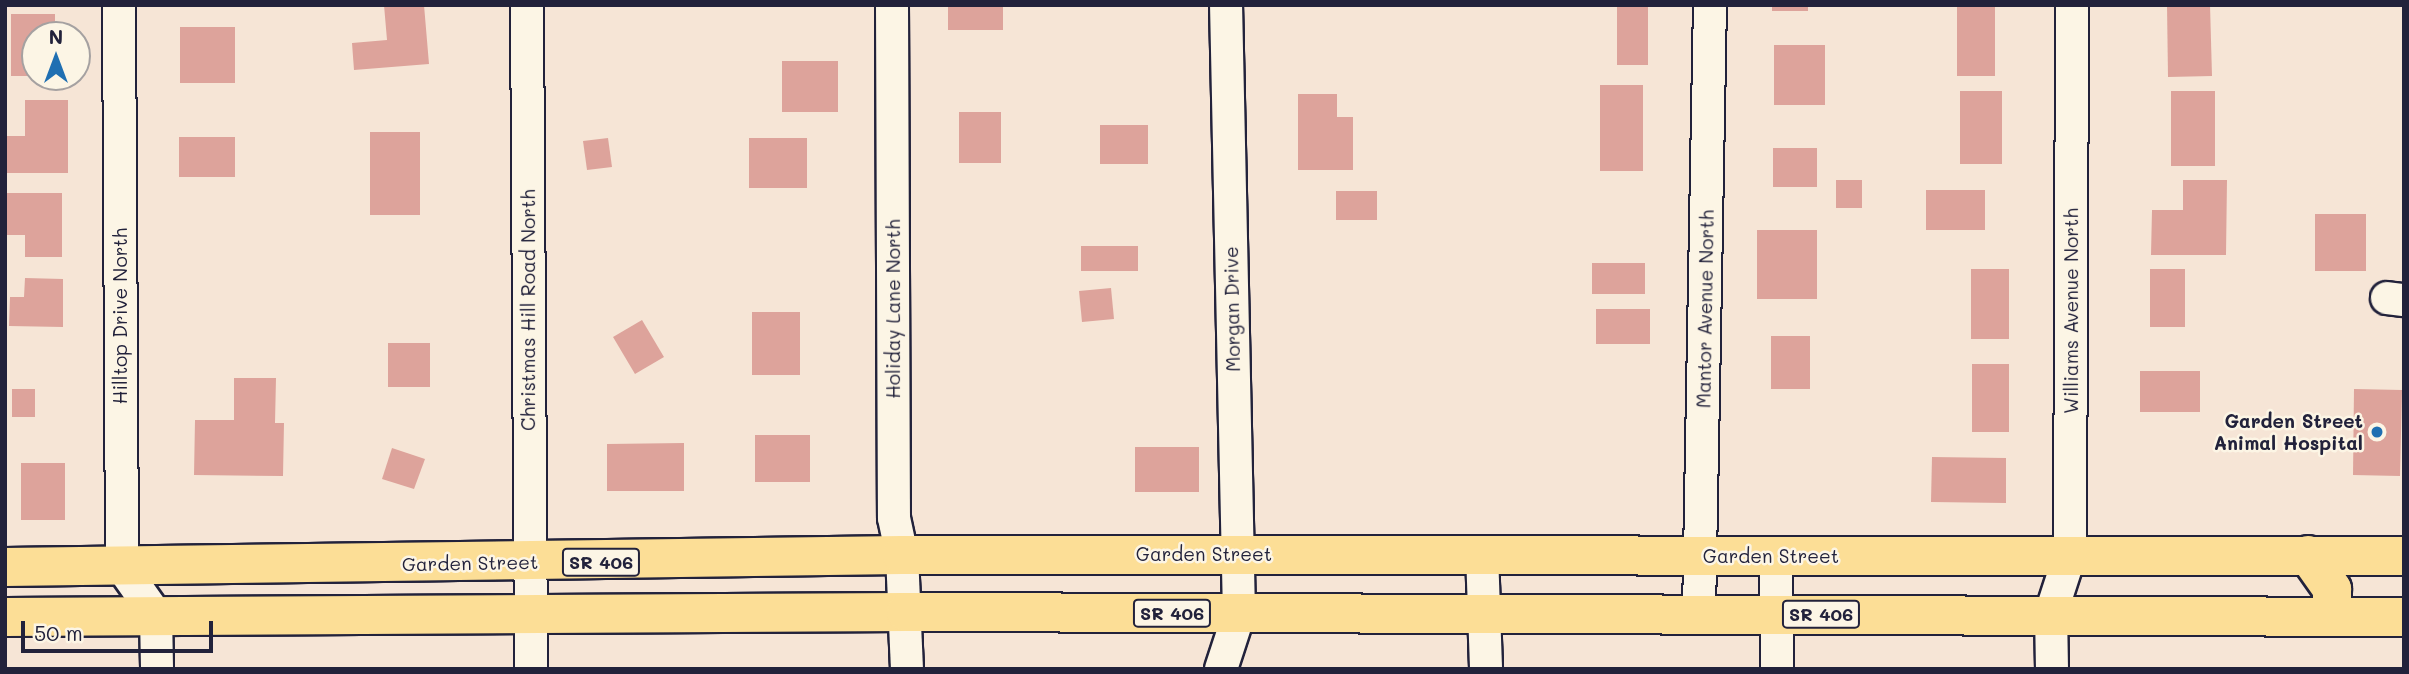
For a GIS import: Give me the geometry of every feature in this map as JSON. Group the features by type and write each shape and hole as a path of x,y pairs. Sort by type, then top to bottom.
{"main road":[{"name":"Garden Street","path":"5,567 529,563 902,555 1482,553 1776,557 2404,556"},
{"path":"2308,555 2332,589 2332,616"},
{"name":"SR 406","path":"5,617 906,612 2052,613 2404,617"}],"street":[{"name":"Hilltop Drive North","path":"119,5 121,566"},
{"name":"Christmas Hill Road North","path":"527,5 531,669"},
{"name":"Holiday Lane North","path":"892,5 894,518 902,555 907,669"},
{"name":"Morgan Drive","path":"1226,5 1239,614"},
{"name":"Mantor Avenue North","path":"1699,614 1710,5"},
{"name":"Williams Avenue North","path":"2052,669 2052,613 2070,555 2072,5"},
{"path":"1482,553 1486,669"},
{"path":"1776,557 1777,669"},
{"path":"121,566 156,615 157,669"},
{"path":"1221,669 1239,614"}],"building":[{"path":"384,5 424,5 429,64 354,70 352,43 387,40"},
{"path":"948,5 1003,5 1003,30 948,30"},
{"path":"1617,5 1648,5 1648,65 1617,65"},
{"path":"1772,5 1808,5 1808,11 1772,11"},
{"path":"1957,5 1995,5 1995,76 1957,76"},
{"path":"2167,5 2210,5 2212,76 2168,77"},
{"path":"11,14 55,14 55,21 21,21 21,76 11,76"},
{"path":"180,27 235,27 235,83 180,83"},
{"path":"1774,45 1825,45 1825,105 1774,105"},
{"path":"782,61 838,61 838,112 782,112"},
{"path":"1600,85 1643,85 1643,171 1600,171"},
{"path":"1960,91 2002,91 2002,164 1960,164"},
{"path":"2171,91 2215,91 2215,166 2171,166"},
{"path":"1298,94 1337,94 1337,117 1353,117 1353,170 1298,170"},
{"path":"25,100 68,100 68,173 5,173 5,136 25,136"},
{"path":"959,112 1001,112 1001,163 959,163"},
{"path":"1100,125 1148,125 1148,164 1100,164"},
{"path":"370,132 420,132 420,215 370,215"},
{"path":"179,137 235,137 235,177 179,177"},
{"path":"608,138 612,167 587,170 583,141"},
{"path":"749,138 807,138 807,188 749,188"},
{"path":"1773,148 1817,148 1817,187 1773,187"},
{"path":"1836,180 1862,180 1862,208 1836,208"},
{"path":"2183,180 2227,180 2226,255 2151,255 2152,210 2183,210"},
{"path":"1926,190 1985,190 1985,230 1926,230"},
{"path":"1336,191 1377,191 1377,220 1336,220"},
{"path":"5,193 62,193 62,257 25,257 25,235 5,235"},
{"path":"2315,214 2366,214 2366,271 2315,271"},
{"path":"1757,230 1817,230 1817,299 1757,299"},
{"path":"1081,246 1138,246 1138,271 1081,271"},
{"path":"1592,263 1645,263 1645,294 1592,294"},
{"path":"1971,269 2009,269 2009,339 1971,339"},
{"path":"2150,269 2185,269 2185,327 2150,327"},
{"path":"25,278 63,279 63,327 9,326 10,297 24,297"},
{"path":"1111,288 1114,319 1082,322 1079,291"},
{"path":"1596,309 1650,309 1650,344 1596,344"},
{"path":"752,312 800,312 800,375 752,375"},
{"path":"642,320 664,357 635,374 613,337"},
{"path":"1771,336 1810,336 1810,389 1771,389"},
{"path":"388,343 430,343 430,387 388,387"},
{"path":"1972,364 2009,364 2009,432 1972,432"},
{"path":"2140,371 2200,371 2200,412 2140,412"},
{"path":"234,378 276,378 275,423 284,423 283,476 194,475 195,420 234,420"},
{"path":"12,389 35,389 35,417 12,417"},
{"name":"Garden Street Animal Hospital","path":"2354,389 2402,390 2400,476 2353,475"},
{"path":"755,435 810,435 810,482 755,482"},
{"path":"684,443 684,491 607,491 607,444"},
{"path":"1135,447 1199,447 1199,492 1135,492"},
{"path":"392,448 425,459 414,489 382,479"},
{"path":"1932,457 2006,458 2006,503 1931,502"},
{"path":"21,463 65,463 65,520 21,520"}],"place":[{"name":"Garden Street Animal Hospital","path":"2377,432"}]}
